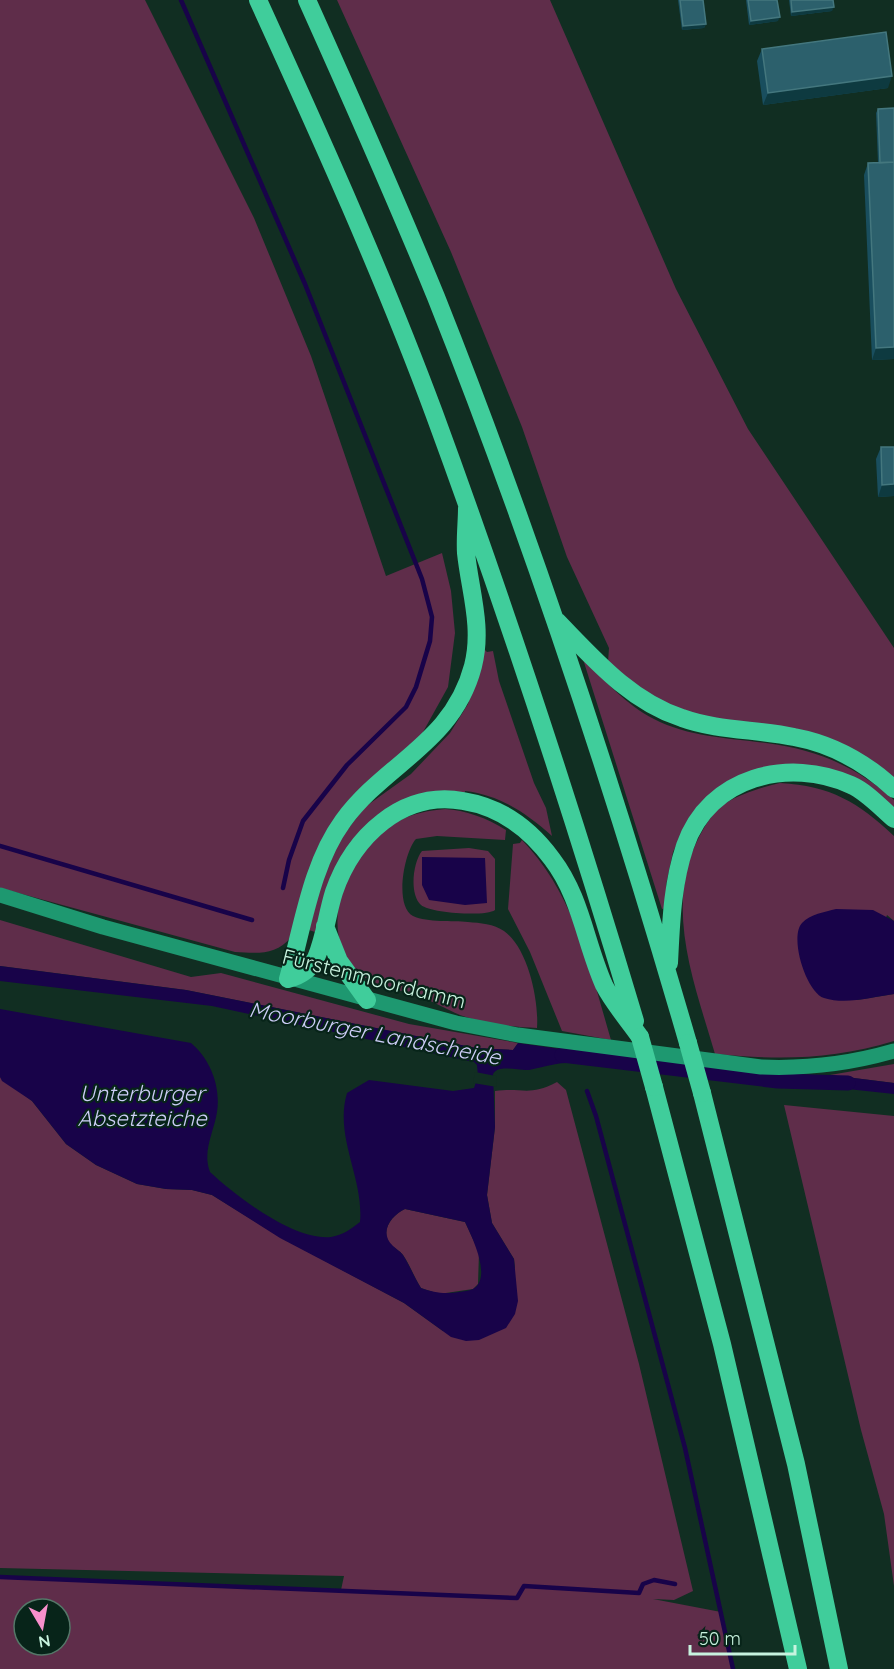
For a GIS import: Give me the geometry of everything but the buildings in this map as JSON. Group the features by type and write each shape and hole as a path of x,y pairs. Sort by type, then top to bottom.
{"highway":[{"path":"258,0 339,177 385,288 467,508 573,815 640,1037 722,1344 798,1669"},
{"path":"307,0 374,148 436,298 554,617 669,977 702,1094 796,1464 839,1669"},
{"path":"288,979 319,868 331,839 358,804 435,735 455,706 470,677 476,650 477,624 474,589 466,552 467,508"},
{"path":"554,617 604,669 651,705 682,718 715,726 793,736 823,744 877,774 894,789"},
{"path":"669,977 672,903 685,845 710,804 733,787 775,773 801,771 827,776 854,786 894,819"},
{"path":"288,979 303,974 312,964 334,892 348,860 364,838 386,818 410,806 435,799 483,805 515,820 536,839 558,867 580,911 604,986 640,1037"},
{"path":"325,926 339,962 367,1000"}],"main road":[{"name":"Fürstenmoordamm","path":"0,895 103,927 288,979 518,1035 746,1065 819,1067 858,1061 894,1051"}],"shaded area":[{"path":"0,0 145,0 254,218 311,356 386,576 442,553 451,591 455,633 448,687 418,741 339,814 291,937 279,948 266,952 235,952 0,888"},
{"path":"337,0 550,0 676,289 748,429 894,648 894,778 870,759 695,718 637,690 608,662 609,648 567,557 522,427 451,252"},
{"path":"484,649 487,652 493,651 499,681 534,783 546,808 552,836 512,806 478,793 465,791 464,795 393,807 324,900 315,932 309,930 325,870 338,842 365,807 411,774 450,733 468,704"},
{"path":"582,656 624,699 654,719 681,730 784,746 835,761 880,788 894,800 894,810 820,769 706,798 688,819 673,852 666,885 666,908 662,909"},
{"path":"780,783 814,788 843,798 856,805 894,836 894,921 887,915 857,1000 894,994 894,1041 849,1052 805,1057 715,1054 686,946 683,918 684,891 689,864 699,837 720,807 744,794"},
{"path":"445,809 476,815 491,822 506,830 505,840 437,836 416,839 408,855 403,879 402,891 407,910 413,916 426,920 482,923 504,931 520,949 526,962 534,989 537,1028 479,1021 424,998 369,980 356,970 344,952 338,932 338,911 343,889 352,869 365,850 380,834 408,816"},
{"path":"522,840 540,861 568,909 588,960 611,1040 562,1031 530,952 508,909 513,844 520,843"},
{"path":"469,848 488,851 495,859 495,910 481,913 458,913 435,910 421,905 415,893 414,878 416,863 422,851"},
{"path":"0,920 191,977 221,973 409,1024 518,1043 513,1050 476,1048 186,990 0,966"},
{"path":"894,1064 894,1083 830,1075"},
{"path":"0,1077 32,1101 66,1144 96,1165 137,1184 166,1189 192,1190 212,1195 280,1237 404,1303 443,1331 515,1268 514,1259 492,1223 487,1195 495,1127 495,1091 539,1089 557,1082 566,1090 639,1364 693,1591 674,1600 653,1599 721,1612 733,1669 0,1669 0,1577 341,1590 344,1576 0,1568"},
{"path":"784,1105 894,1116 894,1586 884,1514 861,1430"},
{"path":"405,1209 465,1222 479,1252 478,1284 473,1289 439,1294 421,1288 403,1255 392,1246 386,1235 388,1224"}],"water":[{"path":"422,857 485,858 487,903 465,905 429,900 422,885"},
{"path":"836,909 873,910 894,921 894,994 841,1001 824,998 817,994 811,986 801,964 797,940 798,930 809,917"},
{"name":"Unterburger Absetzteiche","path":"0,966 186,990 476,1048 513,1050 518,1043 582,1052 580,1063 559,1064 529,1070 500,1069 493,1074 495,1127 487,1195 492,1223 514,1259 518,1301 515,1314 506,1328 479,1340 466,1341 451,1337 404,1303 280,1238 212,1195 192,1190 166,1189 137,1184 96,1165 66,1144 32,1101 2,1081 0,1077 0,1009 191,1043 209,1065 216,1083 217,1112 207,1157 210,1172 250,1205 284,1225 316,1236 339,1235 360,1222 358,1189 344,1126 347,1093 369,1080 453,1091 474,1088 478,1076 477,1065 474,1062 212,1006 0,981","holes":["405,1209 465,1222 479,1256 481,1266 479,1283 473,1289 454,1293 435,1292 421,1288 403,1255 389,1241 388,1224"]},
{"path":"830,1075 894,1083 894,1094 829,1087"}],"pier":[{"path":"475,1072 496,1076 497,1087 473,1083"}],"waterway":[{"path":"181,0 305,284 422,579 432,617 430,641 416,687 406,707 347,765 303,821 289,860 283,888"},
{"path":"0,846 252,920"},
{"name":"Moorburger Landscheide","path":"562,1055 778,1081 848,1083"},
{"path":"587,1091 596,1116 685,1448 733,1669"},
{"path":"0,1577 517,1598 524,1586 639,1593 643,1584 654,1580 675,1584"}]}
